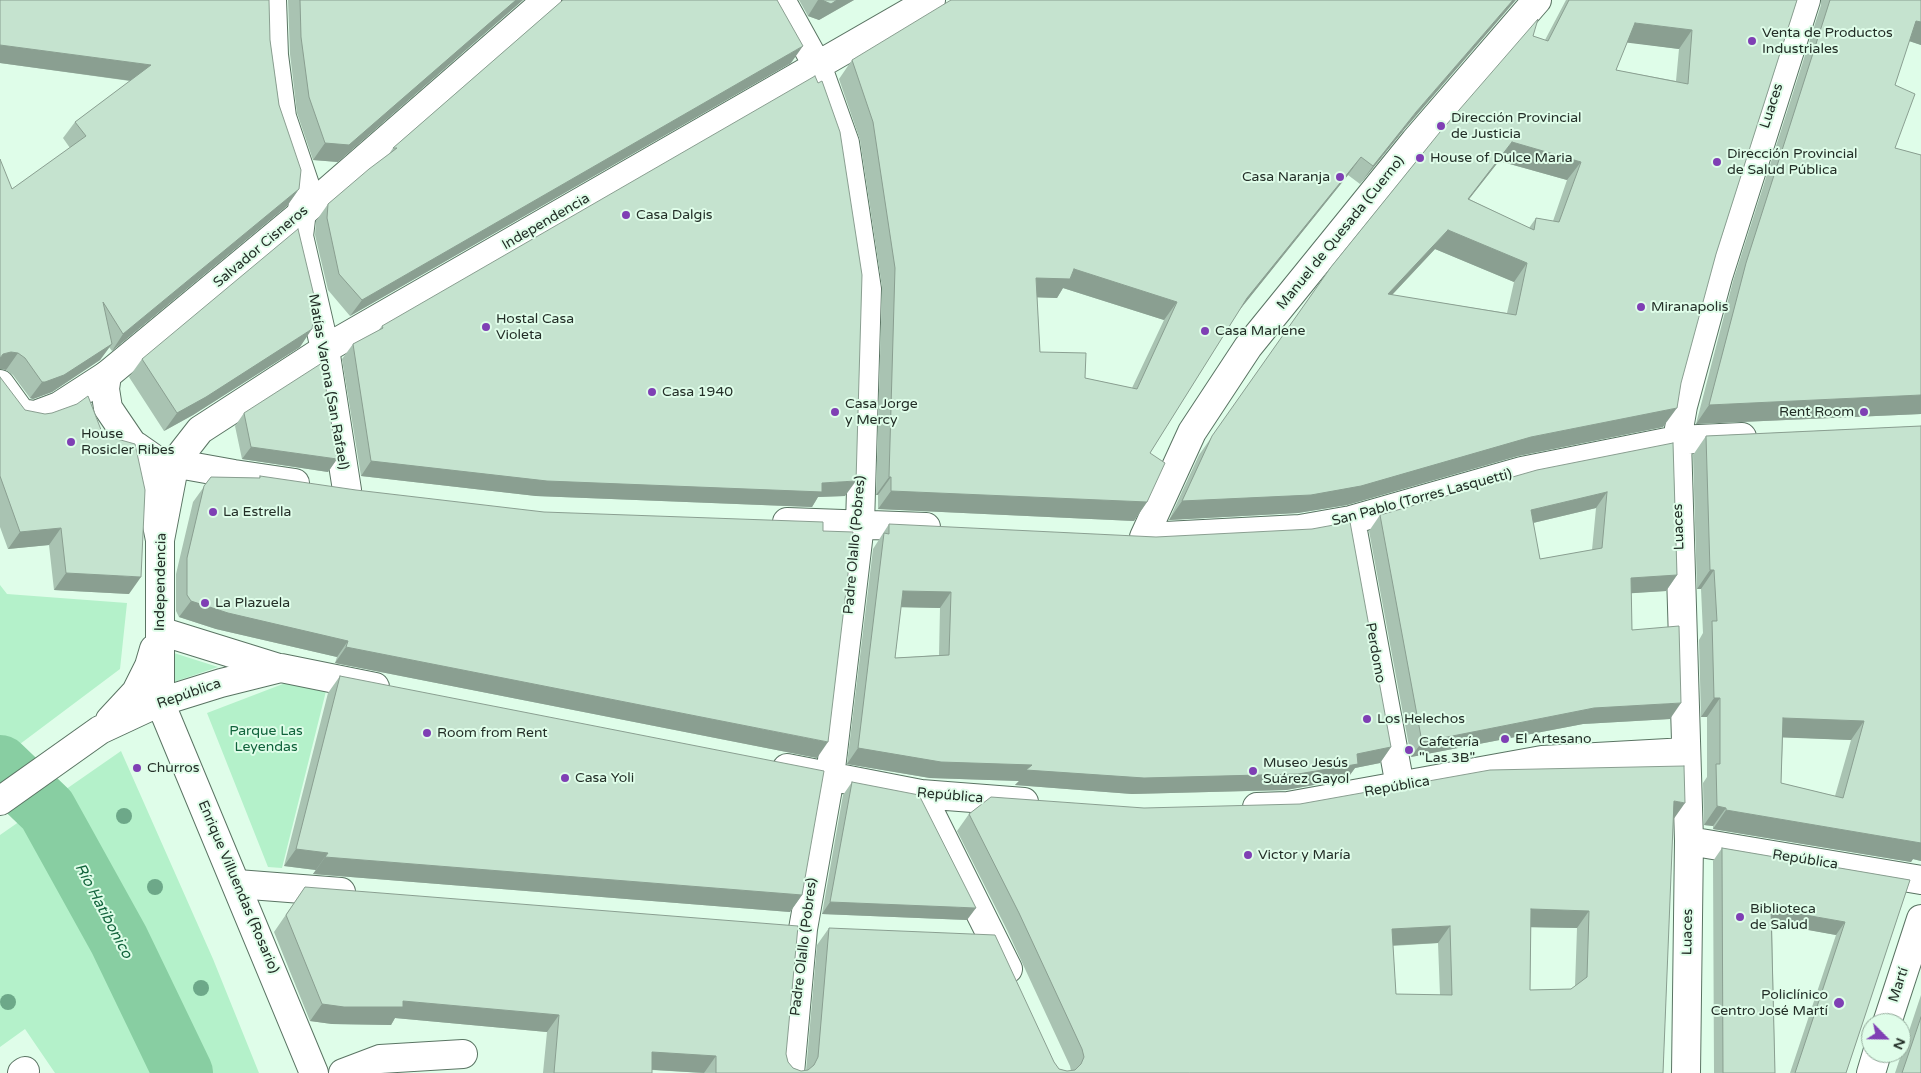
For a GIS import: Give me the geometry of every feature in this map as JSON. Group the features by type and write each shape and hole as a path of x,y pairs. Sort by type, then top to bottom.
{"street":[{"name":"Matías Varona (San Rafael)","path":"175,462 234,474 357,491 300,236 307,200 282,118 274,55 272,0"},
{"name":"Salvador Cisneros","path":"0,384 21,414 35,415 59,406 107,376 307,200 547,0"},
{"name":"Padre Olallo (Pobres)","path":"781,0 817,65 845,143 867,290 860,524 830,777 793,928 790,1073"},
{"name":"Independencia","path":"160,702 160,540 175,462 200,430 325,349 931,0"},
{"name":"Manuel de Quesada (Cuerno)","path":"1134,537 1192,432 1248,347 1415,141 1537,0"},
{"name":"Luaces","path":"1686,1073 1689,841 1677,440 1683,406 1718,277 1806,0"},
{"path":"107,376 105,389 108,408 136,446 144,461 160,540"},
{"name":"San Pablo (Torres Lasquetti)","path":"1134,537 1300,529 1351,520 1522,471 1677,440 1765,436"},
{"path":"136,446 156,460 175,462"},
{"name":"Perdomo","path":"1351,520 1400,786"},
{"path":"761,521 948,528"},
{"path":"0,801 100,730 136,692 149,666 160,631"},
{"name":"República","path":"160,631 281,668 398,692"},
{"name":"República","path":"100,730 160,702 221,683 281,668"},
{"name":"Enrique Villuendas (Rosario)","path":"160,702 314,1073"},
{"name":"República","path":"1230,807 1288,806 1542,760 1686,752"},
{"name":"República","path":"761,763 921,794 1046,804"},
{"path":"921,794 994,937 1018,992"},
{"name":"República","path":"1689,841 1921,880"},
{"path":"237,884 366,894"},
{"name":"Martí","path":"1890,1013 1921,919"},
{"path":"793,928 832,930"},
{"path":"965,936 994,937"},
{"path":"343,1073 380,1059 463,1054"}],"green space":[{"path":"0,585 7,594 127,603 120,669 0,759"},
{"path":"174,653 218,667 174,682"},
{"name":"Parque Las Leyendas","path":"288,682 326,691 282,868 268,867 207,713"},
{"path":"121,751 213,959 259,1073 55,1073 25,1029 0,1047 0,835"}],"building":[{"path":"0,0 269,0 270,40 279,105 301,170 299,189 123,334 103,302 112,344 64,375 45,382 42,382 25,358 18,353 3,354 0,358 0,159 12,189 86,136 75,122 151,65 0,45"},
{"path":"300,0 516,0 349,145 325,143 309,97 301,37"},
{"path":"563,0 777,0 803,46 362,300 339,274 327,218 328,204 397,148 393,148"},
{"path":"822,0 837,0 831,4"},
{"path":"951,0 1513,0 1416,112 1373,166 1361,157 1247,298 1150,453 1165,463 1147,502 891,491 891,477 889,477 895,268 873,122 852,60","holes":["1074,269 1177,302 1137,389 1085,378 1086,353 1040,352 1036,278 1070,279"]},
{"path":"1569,0 1797,0 1716,254 1681,383 1677,408 1531,437 1361,486 1311,495 1182,501 1212,436 1331,267 1440,132 1538,19 1533,36 1548,41","holes":["1635,23 1692,30 1688,84 1616,70","1512,142 1581,162 1559,222 1536,218 1534,230 1468,199","1448,230 1527,263 1516,315 1388,294"]},
{"path":"1830,0 1921,0 1921,22 1916,21 1895,85 1915,94 1895,148 1921,155 1921,395 1709,405 1746,263"},
{"path":"815,76 818,83 822,81 840,132 862,275 856,481 822,483 822,492 547,481 371,461 353,344"},
{"path":"298,229 316,304 312,329 206,397 177,413 142,359"},
{"path":"322,363 337,459 251,447 244,413"},
{"path":"0,377 25,410 45,414 52,413 77,404 88,396 103,435 135,444 145,490 141,577 66,573 61,528 20,532 0,476"},
{"path":"1921,426 1921,843 1726,810 1726,808 1717,806 1716,764 1720,764 1720,698 1714,698 1712,621 1717,621 1714,570 1710,570 1706,436","holes":["1783,718 1864,721 1843,798 1781,783"]},
{"path":"1673,443 1677,575 1631,578 1632,630 1679,626 1681,703 1594,708 1422,742 1380,515 1537,470","holes":["1607,492 1602,548 1540,559 1531,510"]},
{"path":"260,476 356,490 544,512 823,522 823,531 853,532 828,742 346,647 348,641 228,613 191,601 187,595 187,558 204,486 211,477 260,478"},
{"path":"1350,522 1391,747 1357,754 1358,764 1298,774 1144,778 1026,770 1032,765 941,762 858,748 884,533 889,534 889,524 1156,537 1312,529","holes":["903,591 951,592 949,655 895,658"]},
{"path":"340,676 824,771 802,895 325,857 328,853 296,849"},
{"path":"1684,766 1685,803 1674,801 1663,1073 716,1073 716,1056 652,1052 652,1073 554,1073 559,1015 403,1001 403,1007 344,1007 322,1004 286,915 305,887 798,926 786,1054 788,1062 793,1068 801,1071 808,1070 814,1065 818,1057 829,928 995,935 1054,1062 1059,1069 1067,1071 1075,1070 1081,1064 1084,1057 1082,1049 1019,913 969,814 991,797 1144,808 1300,804 1490,770","holes":["1531,909 1589,911 1587,977 1571,989 1530,990","1450,926 1452,995 1396,994 1392,929"]},
{"path":"852,782 919,795 976,908 830,902"},
{"name":"Policlínico Centro José Martí","path":"1722,848 1910,880 1866,1013 1861,1013 1861,1028 1846,1073 1795,1073 1845,922 1771,909 1775,1073 1723,1073"},
{"path":"1921,1017 1921,1073 1902,1073 1905,1063 1911,1063 1911,1046"}],"waterway":[{"name":"Río Hatibonico","path":"0,765 47,810 119,940 183,1073"}],"place":[{"name":"Venta de Productos Industriales","path":"1752,41"},
{"name":"Dirección Provincial de Justicia","path":"1441,126"},
{"name":"House of Dulce Maria","path":"1420,158"},
{"name":"Dirección Provincial de Salud Pública","path":"1717,162"},
{"name":"Casa Naranja","path":"1340,177"},
{"name":"Casa Dalgis","path":"626,215"},
{"name":"Miranapolis","path":"1641,307"},
{"name":"Hostal Casa Violeta","path":"486,327"},
{"name":"Casa Marlene","path":"1205,331"},
{"name":"Casa 1940","path":"652,392"},
{"name":"Casa Jorge y Mercy","path":"835,412"},
{"name":"Rent Room","path":"1864,412"},
{"name":"House Rosicler Ribes","path":"71,442"},
{"name":"La Estrella","path":"213,512"},
{"name":"La Plazuela","path":"205,603"},
{"name":"Los Helechos","path":"1367,719"},
{"name":"Room from Rent","path":"427,733"},
{"name":"El Artesano","path":"1505,739"},
{"name":"Cafetería \"Las 3B\"","path":"1409,750"},
{"name":"Churros","path":"137,768"},
{"name":"Museo Jesús Suárez Gayol","path":"1253,771"},
{"name":"Casa Yoli","path":"565,778"},
{"name":"Victor y María","path":"1248,855"},
{"name":"Biblioteca de Salud","path":"1740,917"},
{"name":"Policlínico Centro José Martí","path":"1839,1003"}]}
